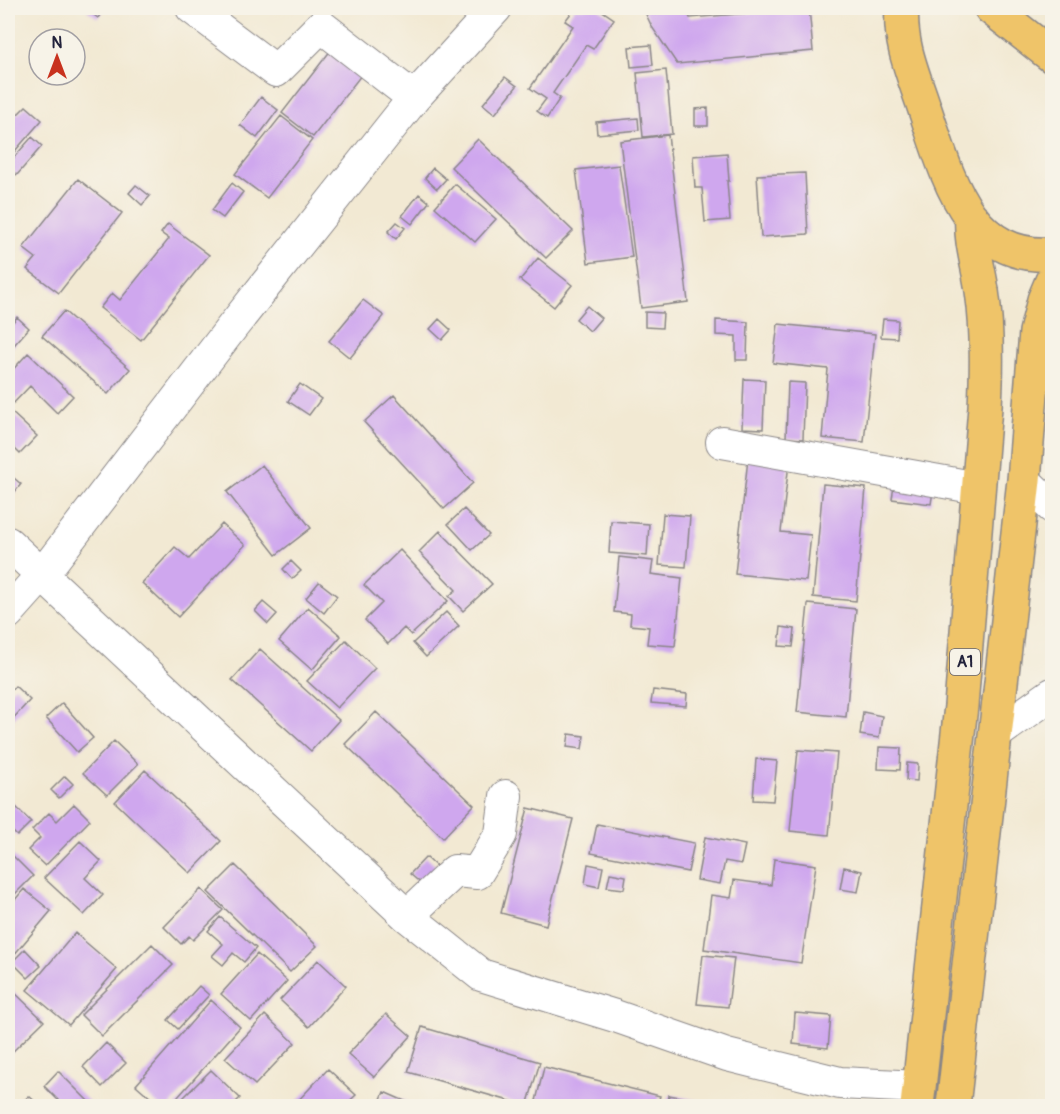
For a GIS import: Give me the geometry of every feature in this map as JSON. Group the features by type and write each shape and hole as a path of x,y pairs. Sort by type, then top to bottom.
{"main road":[{"path":"991,8 1053,56"},
{"path":"899,11 906,54 957,196 982,231 1007,248 1035,255 1053,254"},
{"name":"A1","path":"918,1097 961,706 985,407 986,345 983,293 971,229 972,218"},
{"name":"A1","path":"953,1107 996,734 1034,464 1036,332 1041,310 1053,281"}],"street":[{"path":"192,8 276,71 321,26 414,98"},
{"path":"8,613 41,576 233,326 414,98 496,8"},
{"path":"722,442 978,488"},
{"path":"1034,464 1053,507"},
{"path":"8,543 407,916 481,975 615,1016 728,1055 840,1083 918,1097"},
{"path":"996,734 1053,694"},
{"path":"407,916 455,871 477,873 501,834 506,796"}],"building":[{"path":"105,8 98,18 87,10"},
{"path":"575,8 598,8 614,19 593,49 586,45 553,93 560,98 547,118 537,111 546,99 530,88 573,26 565,21"},
{"path":"643,8 685,8 690,18 809,8 813,51 677,64 652,27"},
{"path":"651,45 653,65 631,67 629,47"},
{"path":"331,50 362,74 313,137 282,113"},
{"path":"666,70 672,134 643,137 637,73"},
{"path":"505,77 517,86 495,114 483,104"},
{"path":"261,97 278,110 257,138 240,125"},
{"path":"8,105 18,114 26,106 42,120 8,159"},
{"path":"708,108 708,126 695,126 695,109"},
{"path":"281,116 312,140 267,198 235,174"},
{"path":"638,118 639,130 597,134 596,122"},
{"path":"668,135 688,302 641,308 620,141"},
{"path":"32,137 42,146 17,175 8,167 8,164"},
{"path":"478,139 573,231 546,258 451,167"},
{"path":"727,153 730,220 705,222 702,188 695,188 693,156"},
{"path":"619,165 632,257 588,263 576,170"},
{"path":"433,168 446,179 437,189 425,178"},
{"path":"805,173 808,234 761,237 757,175"},
{"path":"78,179 122,213 59,293 27,269 36,258 23,248"},
{"path":"232,183 243,192 223,218 212,210"},
{"path":"455,184 496,219 475,242 435,207"},
{"path":"136,185 150,196 142,205 129,193"},
{"path":"419,194 429,202 412,224 402,216"},
{"path":"397,222 405,228 396,239 388,232"},
{"path":"168,224 209,255 141,340 100,308 112,293 120,300 169,239 161,233"},
{"path":"538,258 572,285 554,307 520,280"},
{"path":"363,300 384,316 350,358 329,341"},
{"path":"587,306 601,318 590,331 576,319"},
{"path":"64,311 130,369 108,394 42,336"},
{"path":"645,312 663,313 662,328 645,327"},
{"path":"17,317 29,328 8,352 8,328"},
{"path":"439,319 451,330 442,340 430,329"},
{"path":"883,319 898,320 897,338 881,337"},
{"path":"716,320 748,322 747,360 736,360 736,336 716,335"},
{"path":"778,324 875,334 864,442 822,438 828,369 773,363"},
{"path":"28,353 73,396 57,413 30,386 8,409 8,375"},
{"path":"744,379 765,380 763,429 742,428"},
{"path":"788,382 805,383 803,439 786,438"},
{"path":"300,384 321,399 309,415 288,401"},
{"path":"394,395 473,483 444,509 364,422"},
{"path":"8,409 37,436 20,454 8,442"},
{"path":"748,459 789,463 781,532 811,535 806,581 735,574"},
{"path":"262,465 311,528 276,555 227,492"},
{"path":"8,473 21,484 14,493 8,488"},
{"path":"823,484 866,488 856,601 813,597"},
{"path":"894,486 933,491 931,504 892,499"},
{"path":"464,509 489,535 472,550 448,524"},
{"path":"663,514 690,516 686,567 659,565"},
{"path":"611,521 649,524 647,556 609,553"},
{"path":"222,524 245,545 178,617 142,583 175,547 189,559"},
{"path":"440,531 492,584 463,611 449,596 456,590 419,552"},
{"path":"400,550 448,601 411,635 404,628 388,644 365,620 382,603 364,585"},
{"path":"619,557 653,561 651,574 682,578 675,646 647,644 649,627 630,625 631,614 614,612"},
{"path":"291,561 301,571 292,579 283,569"},
{"path":"319,582 337,596 324,613 306,598"},
{"path":"263,602 277,614 268,624 255,611"},
{"path":"808,604 856,609 846,717 797,712"},
{"path":"308,607 341,636 312,670 279,641"},
{"path":"446,612 459,626 426,657 413,643"},
{"path":"781,627 795,629 793,647 779,646"},
{"path":"346,640 375,668 337,708 307,681"},
{"path":"260,649 339,720 311,751 232,680"},
{"path":"15,686 30,700 8,724 8,694"},
{"path":"653,690 687,694 686,706 651,703"},
{"path":"62,703 93,738 77,752 46,718"},
{"path":"376,712 474,805 443,838 345,744"},
{"path":"863,712 882,716 879,738 860,735"},
{"path":"569,734 584,736 582,749 567,747"},
{"path":"114,741 138,764 107,795 83,773"},
{"path":"879,747 901,748 900,770 878,769"},
{"path":"798,750 837,753 829,835 790,831"},
{"path":"756,759 777,761 773,801 753,800"},
{"path":"907,763 918,764 917,781 906,780"},
{"path":"145,770 221,841 190,873 115,802"},
{"path":"65,776 73,784 59,798 51,790"},
{"path":"8,799 31,822 17,836 8,827"},
{"path":"74,804 90,820 45,866 28,850 40,838 32,830 49,813 57,821"},
{"path":"528,808 573,819 546,925 501,913"},
{"path":"597,824 694,843 688,872 591,853"},
{"path":"705,837 745,845 741,864 725,861 720,884 697,880"},
{"path":"80,841 101,861 85,878 103,895 84,915 44,878"},
{"path":"8,851 33,876 8,901"},
{"path":"426,857 438,868 423,885 410,874"},
{"path":"774,859 816,865 801,963 704,949 711,895 731,898 734,880 771,885"},
{"path":"588,864 603,867 599,887 585,884"},
{"path":"235,865 317,946 290,972 208,892"},
{"path":"844,867 862,871 858,892 840,889"},
{"path":"610,873 626,876 624,889 607,887"},
{"path":"24,889 51,911 8,962 8,908"},
{"path":"201,889 223,910 193,940 189,936 181,944 164,927"},
{"path":"220,917 256,948 244,962 233,953 223,965 212,956 223,944 208,931"},
{"path":"75,933 117,969 69,1025 27,990"},
{"path":"152,944 173,965 102,1036 81,1015"},
{"path":"25,949 41,966 28,978 12,962"},
{"path":"257,954 287,981 251,1021 221,994"},
{"path":"703,955 734,958 728,1007 697,1004"},
{"path":"318,960 346,986 309,1027 280,1000"},
{"path":"199,986 209,995 178,1029 168,1020"},
{"path":"10,988 44,1021 8,1056 8,991"},
{"path":"211,1000 240,1027 170,1106 160,1106 136,1085"},
{"path":"795,1013 831,1016 828,1048 793,1044"},
{"path":"386,1014 411,1036 374,1077 348,1054"},
{"path":"265,1015 295,1043 255,1085 225,1058"},
{"path":"422,1027 540,1062 527,1106 408,1072"},
{"path":"106,1043 126,1063 102,1087 83,1067"},
{"path":"544,1067 660,1096 657,1106 559,1106 536,1101"},
{"path":"328,1069 356,1095 344,1106 293,1106"},
{"path":"211,1070 240,1098 232,1106 175,1106"},
{"path":"58,1071 89,1102 83,1106 64,1106 44,1086"},
{"path":"384,1092 416,1106 378,1106"},
{"path":"669,1095 722,1105 667,1106"},
{"path":"29,1096 40,1106 18,1106"}]}
